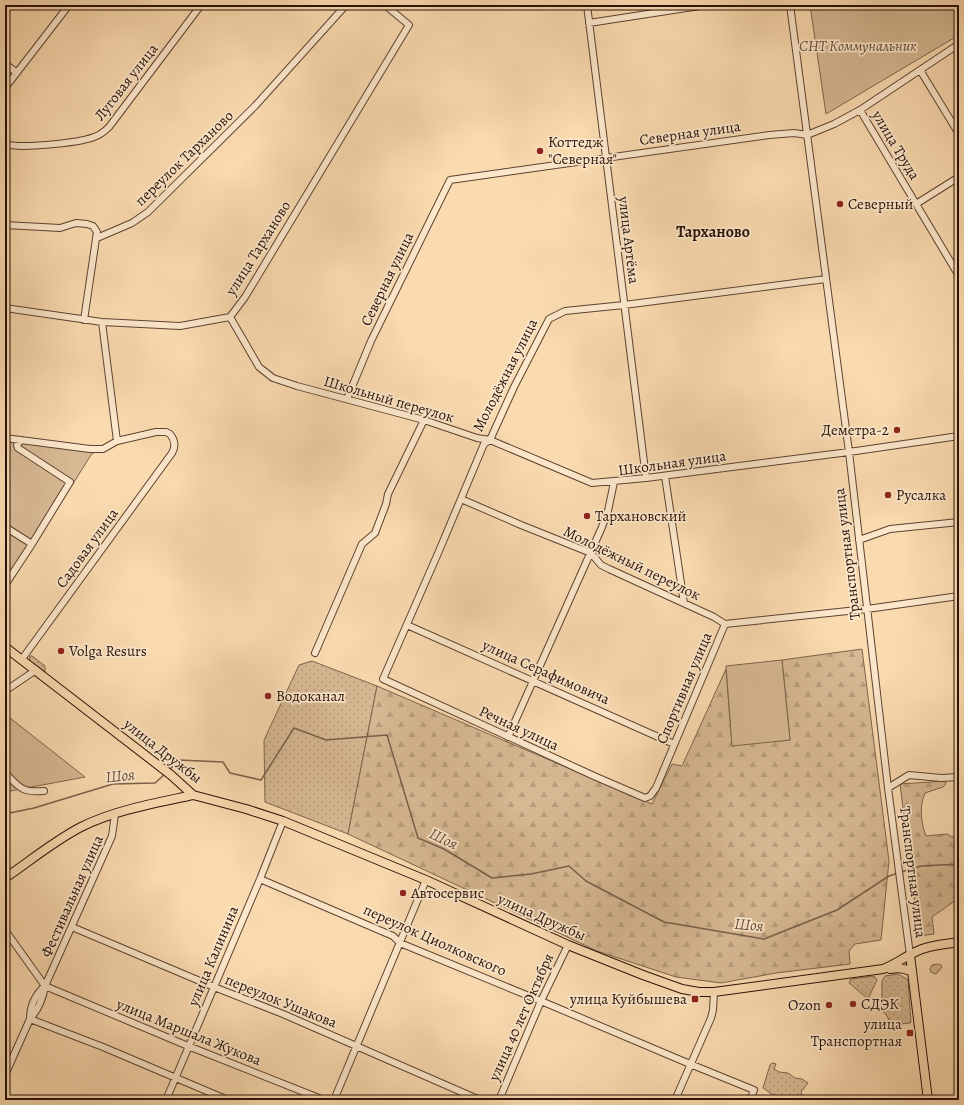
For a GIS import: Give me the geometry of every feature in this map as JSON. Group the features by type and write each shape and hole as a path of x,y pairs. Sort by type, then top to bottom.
{"main road":[{"name":"улица Дружбы","path":"5,647 171,775 193,795 246,808 282,821 426,880 568,945 662,983 691,990 714,992 883,969 894,965 923,948 959,942"},
{"path":"5,878 80,828 115,814 193,795"},
{"name":"Транспортная улица","path":"910,955 928,1100"},
{"path":"883,969 899,968 912,971"}],"street":[{"path":"5,88 69,5"},
{"name":"Луговая улица","path":"5,144 9,146 36,146 88,139 105,131 201,5"},
{"name":"переулок Тарханово","path":"97,238 132,223 148,212 255,106 346,5"},
{"name":"улица Тарханово","path":"5,308 102,322 180,326 230,317 245,297 409,24 385,5"},
{"name":"улица Артёма","path":"587,5 646,478"},
{"path":"589,23 706,5"},
{"name":"Транспортная улица","path":"790,5 849,452 888,788 910,955"},
{"name":"Северная улица","path":"347,400 371,341 450,180 769,135 794,133 807,135 834,124 860,110 959,44"},
{"path":"5,64 16,72"},
{"path":"920,70 959,134"},
{"name":"улица Труда","path":"860,110 959,276"},
{"path":"916,204 959,177"},
{"path":"5,226 60,228 76,223 93,226 97,232 97,238 84,320"},
{"name":"Молодёжная улица","path":"383,679 484,444 490,440 514,387 549,319 565,311 624,305 826,279"},
{"name":"Школьный переулок","path":"230,317 259,367 273,378 382,410 424,420 476,438 490,440 592,483 614,482"},
{"path":"5,438 96,449 103,449 117,441 102,322"},
{"path":"315,653 362,544 375,533 386,504 388,494 424,420"},
{"name":"Садовая улица","path":"22,659 174,449 174,441 170,434 166,432 156,432 117,441"},
{"name":"Школьная улица","path":"508,737 591,553 608,511 614,482 849,452 959,436"},
{"path":"5,585 70,482 18,448 17,445 21,440"},
{"path":"664,476 684,603"},
{"name":"Молодёжный переулок","path":"461,499 520,525 591,553 601,564 609,569 714,617 725,624"},
{"path":"859,540 890,529 959,522"},
{"path":"5,527 32,544"},
{"name":"Спортивная улица","path":"645,798 650,796 656,788 725,624 867,609 959,596"},
{"name":"улица Серафимовича","path":"407,625 674,744"},
{"path":"5,691 36,670"},
{"name":"Речная улица","path":"383,679 645,798"},
{"path":"5,773 25,790 30,792 44,791"},
{"path":"888,788 909,775 941,778 959,777"},
{"name":"Фестивальная улица","path":"5,1074 30,1019 30,1010 38,992 45,986 112,836 115,814"},
{"name":"улица Калинина","path":"166,1100 260,879 282,821"},
{"name":"переулок Циолковского","path":"260,879 393,936 400,943 542,1000 754,1090 750,1100"},
{"path":"334,1100 426,880"},
{"name":"переулок Ушакова","path":"72,928 283,1014 433,1078 480,1100"},
{"path":"5,930 45,986"},
{"name":"улица 40 лет Октября","path":"499,1100 542,1000 568,945"},
{"name":"улица Маршала Жукова","path":"45,986 188,1046 324,1100"},
{"path":"675,1100 711,1018 714,992"},
{"path":"30,1019 228,1100"}],"green space":[{"name":"СНТ Коммунальник","path":"810,5 959,5 959,35 826,114"},
{"path":"5,441 97,450 91,455 5,592"},
{"path":"862,649 889,861 881,940 855,944 849,951 850,964 776,973 721,983 676,977 597,951 348,834 377,686 652,804 672,764 682,766 726,669 732,745 790,740 782,660"},
{"path":"30,656 45,666 45,672 29,660"},
{"path":"782,660 790,740 732,746 726,666"},
{"path":"312,661 377,686 348,834 265,802 264,740 299,665"},
{"path":"5,714 85,777 5,792"},
{"path":"945,781 946,784 943,787 925,793 921,808 922,820 926,836 947,834 952,837 959,835 959,898 932,917 934,934 919,936 900,784"},
{"path":"932,965 941,965 942,967 936,974 931,972 930,969"},
{"path":"898,974 908,980 911,1022 891,1025 887,1016 882,1010 882,981 885,976"},
{"path":"874,976 877,980 868,999 849,983 851,979"},
{"path":"772,1063 776,1064 774,1069 779,1072 788,1073 795,1078 802,1079 808,1083 801,1092 804,1100 780,1100 763,1088 770,1065"}],"waterway":[{"name":"Шоя","path":"169,770 179,760 223,762 230,773 261,780 294,728 326,740 387,735 418,838 444,849 492,878 531,874 569,866 586,881 664,922 764,939 837,910 889,876 898,873"},
{"name":"Шоя","path":"5,814 34,808 113,784 155,783 165,774"},
{"name":"Шоя","path":"901,872 921,866 959,864"}],"place":[{"name":"Коттедж \"Северная\"","path":"540,151"},
{"name":"Северный","path":"840,204"},
{"name":"Деметра-2","path":"897,430"},
{"name":"Русалка","path":"888,495"},
{"name":"Тархановский","path":"587,516"},
{"name":"Volga Resurs","path":"61,651"},
{"name":"Водоканал","path":"268,696"},
{"name":"Автосервис","path":"403,893"},
{"name":"улица Куйбышева","path":"695,999"},
{"name":"СДЭК","path":"853,1004"},
{"name":"Ozon","path":"829,1005"},
{"name":"улица Транспортная","path":"910,1033"}],"district":[{"name":"Тарханово","path":"713,231"}]}
